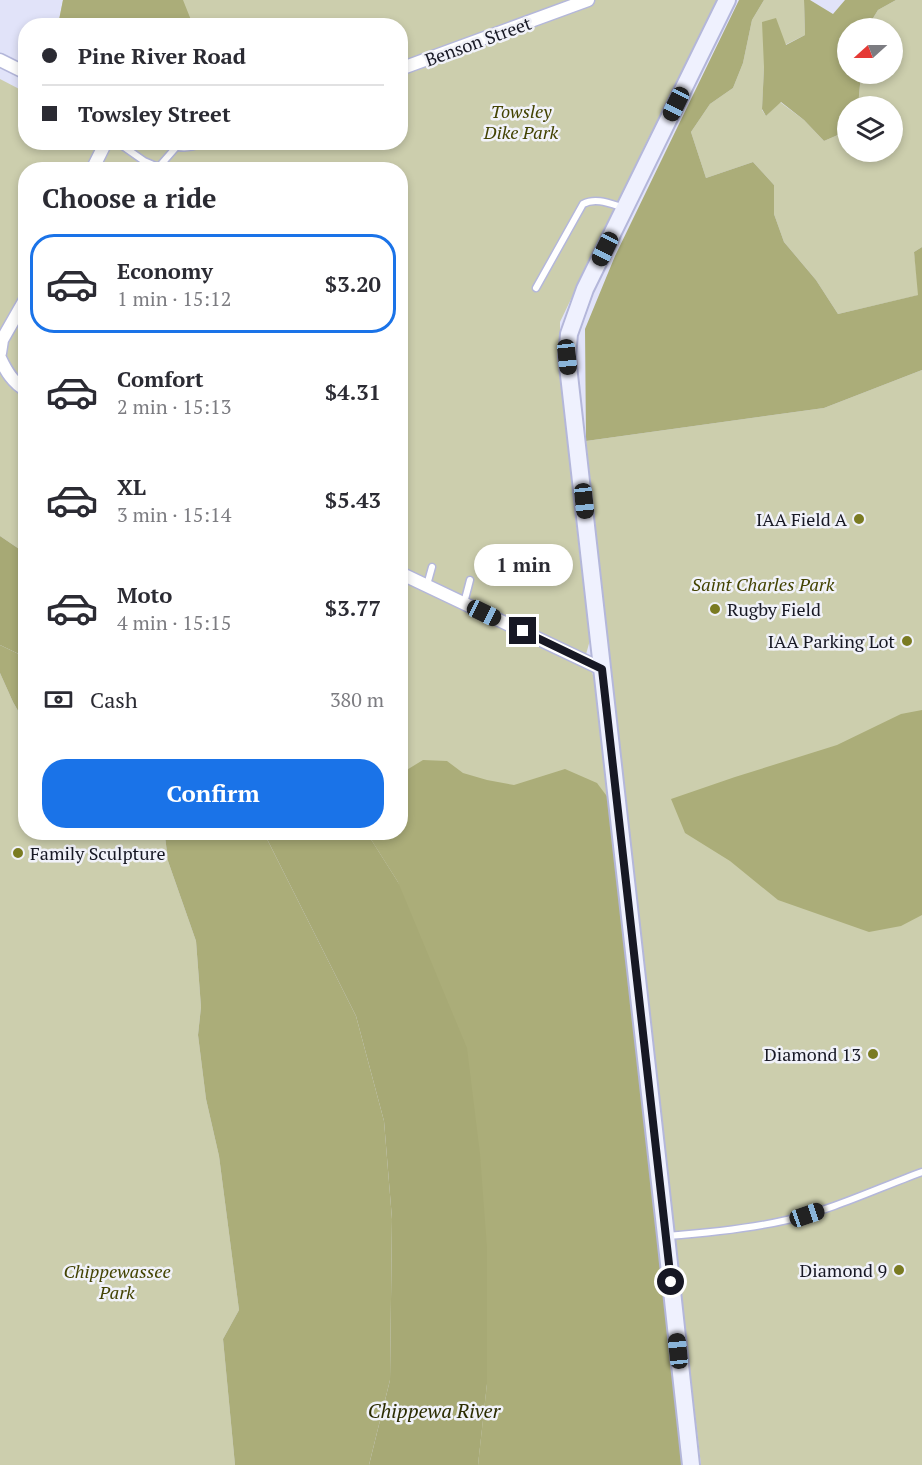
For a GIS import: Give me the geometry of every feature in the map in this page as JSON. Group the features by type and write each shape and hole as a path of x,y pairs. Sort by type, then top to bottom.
{"street":[{"name":"Benson Street","path":"408,66 588,0"},
{"path":"691,1465 567,357 569,334 585,289 727,0"},
{"path":"0,60 18,69"},
{"path":"0,353 2,340 18,312"},
{"path":"0,358 7,374 18,385"},
{"path":"408,577 602,669"}],"lane":[{"path":"128,150 146,162"},
{"path":"162,162 171,150"},
{"path":"536,288 583,204 590,200 625,208"},
{"path":"427,586 432,567"},
{"path":"464,603 470,580"},
{"path":"666,1236 786,1221 922,1172"}],"green space":[{"name":"Towsley Dike Park","path":"63,0 722,0 649,137 560,322 560,356 575,515 590,640 583,665 592,672 595,682 609,799 478,1465 487,1384 398,882 371,840 408,840 408,162 18,162 18,548 0,536 0,79 18,88 18,150 408,150 408,18 59,18"},
{"path":"764,0 804,0 805,35 785,45 764,67 762,110 766,116 780,102 804,120 824,141 837,135 837,162 903,162 903,96 859,96 860,84 903,84 903,18 873,18 878,10 896,0 922,0 922,247 914,252 919,295 838,314 816,280 784,242 774,214 774,185 753,162 706,178 691,132 710,104 733,88 743,63 752,20"},
{"name":"Saint Charles Park","path":"922,370 922,1465 701,1465 586,441 824,408"},
{"name":"Chippewassee Park","path":"0,673 18,711 18,840 165,840 168,861 196,941 201,1007 198,1035 206,1099 219,1156 239,1310 223,1339 235,1465 0,1465"}],"shaded area":[{"path":"63,0 183,0 190,18 59,18"},
{"path":"739,0 764,0 752,20 743,63 733,88 710,104 691,132 706,178 753,162 774,185 774,214 784,242 816,280 838,314 918,295 914,252 922,247 922,370 824,408 586,441 585,329 615,256"},
{"path":"804,0 810,0 833,14 845,0 896,0 878,10 873,18 837,18 837,84 860,84 859,96 837,96 837,135 824,141 804,120 781,102 766,116 762,109 764,67 762,22 776,18 786,45 805,35"},
{"path":"0,645 18,654 18,711 13,702 0,673"},
{"path":"922,710 922,915 901,926 869,932 778,900 730,861 685,833 671,799 837,745 901,714"},
{"path":"423,760 447,761 463,773 514,785 565,769 597,783 609,799 683,1465 478,1465 487,1384 398,882 371,840 408,840 408,769"},
{"path":"165,840 268,840 356,1016 384,1121 392,1219 390,1380 369,1465 235,1465 223,1339 239,1310 219,1156 206,1099 198,1035 201,1007 196,941 168,861"}],"water":[{"path":"0,536 18,548 18,654 0,645"},
{"name":"Chippewa River","path":"268,840 371,840 398,882 467,1048 480,1154 487,1248 487,1384 478,1465 369,1465 390,1380 392,1219 384,1121 356,1016"}],"place":[{"name":"IAA Field A","path":"859,519"},
{"name":"Rugby Field","path":"715,609"},
{"name":"IAA Parking Lot","path":"907,641"},
{"name":"Family Sculpture","path":"18,853"},
{"name":"Diamond 13","path":"873,1054"},
{"name":"Diamond 9","path":"899,1270"}],"route":[{"path":"523,631 602,669 671,1282"}]}
